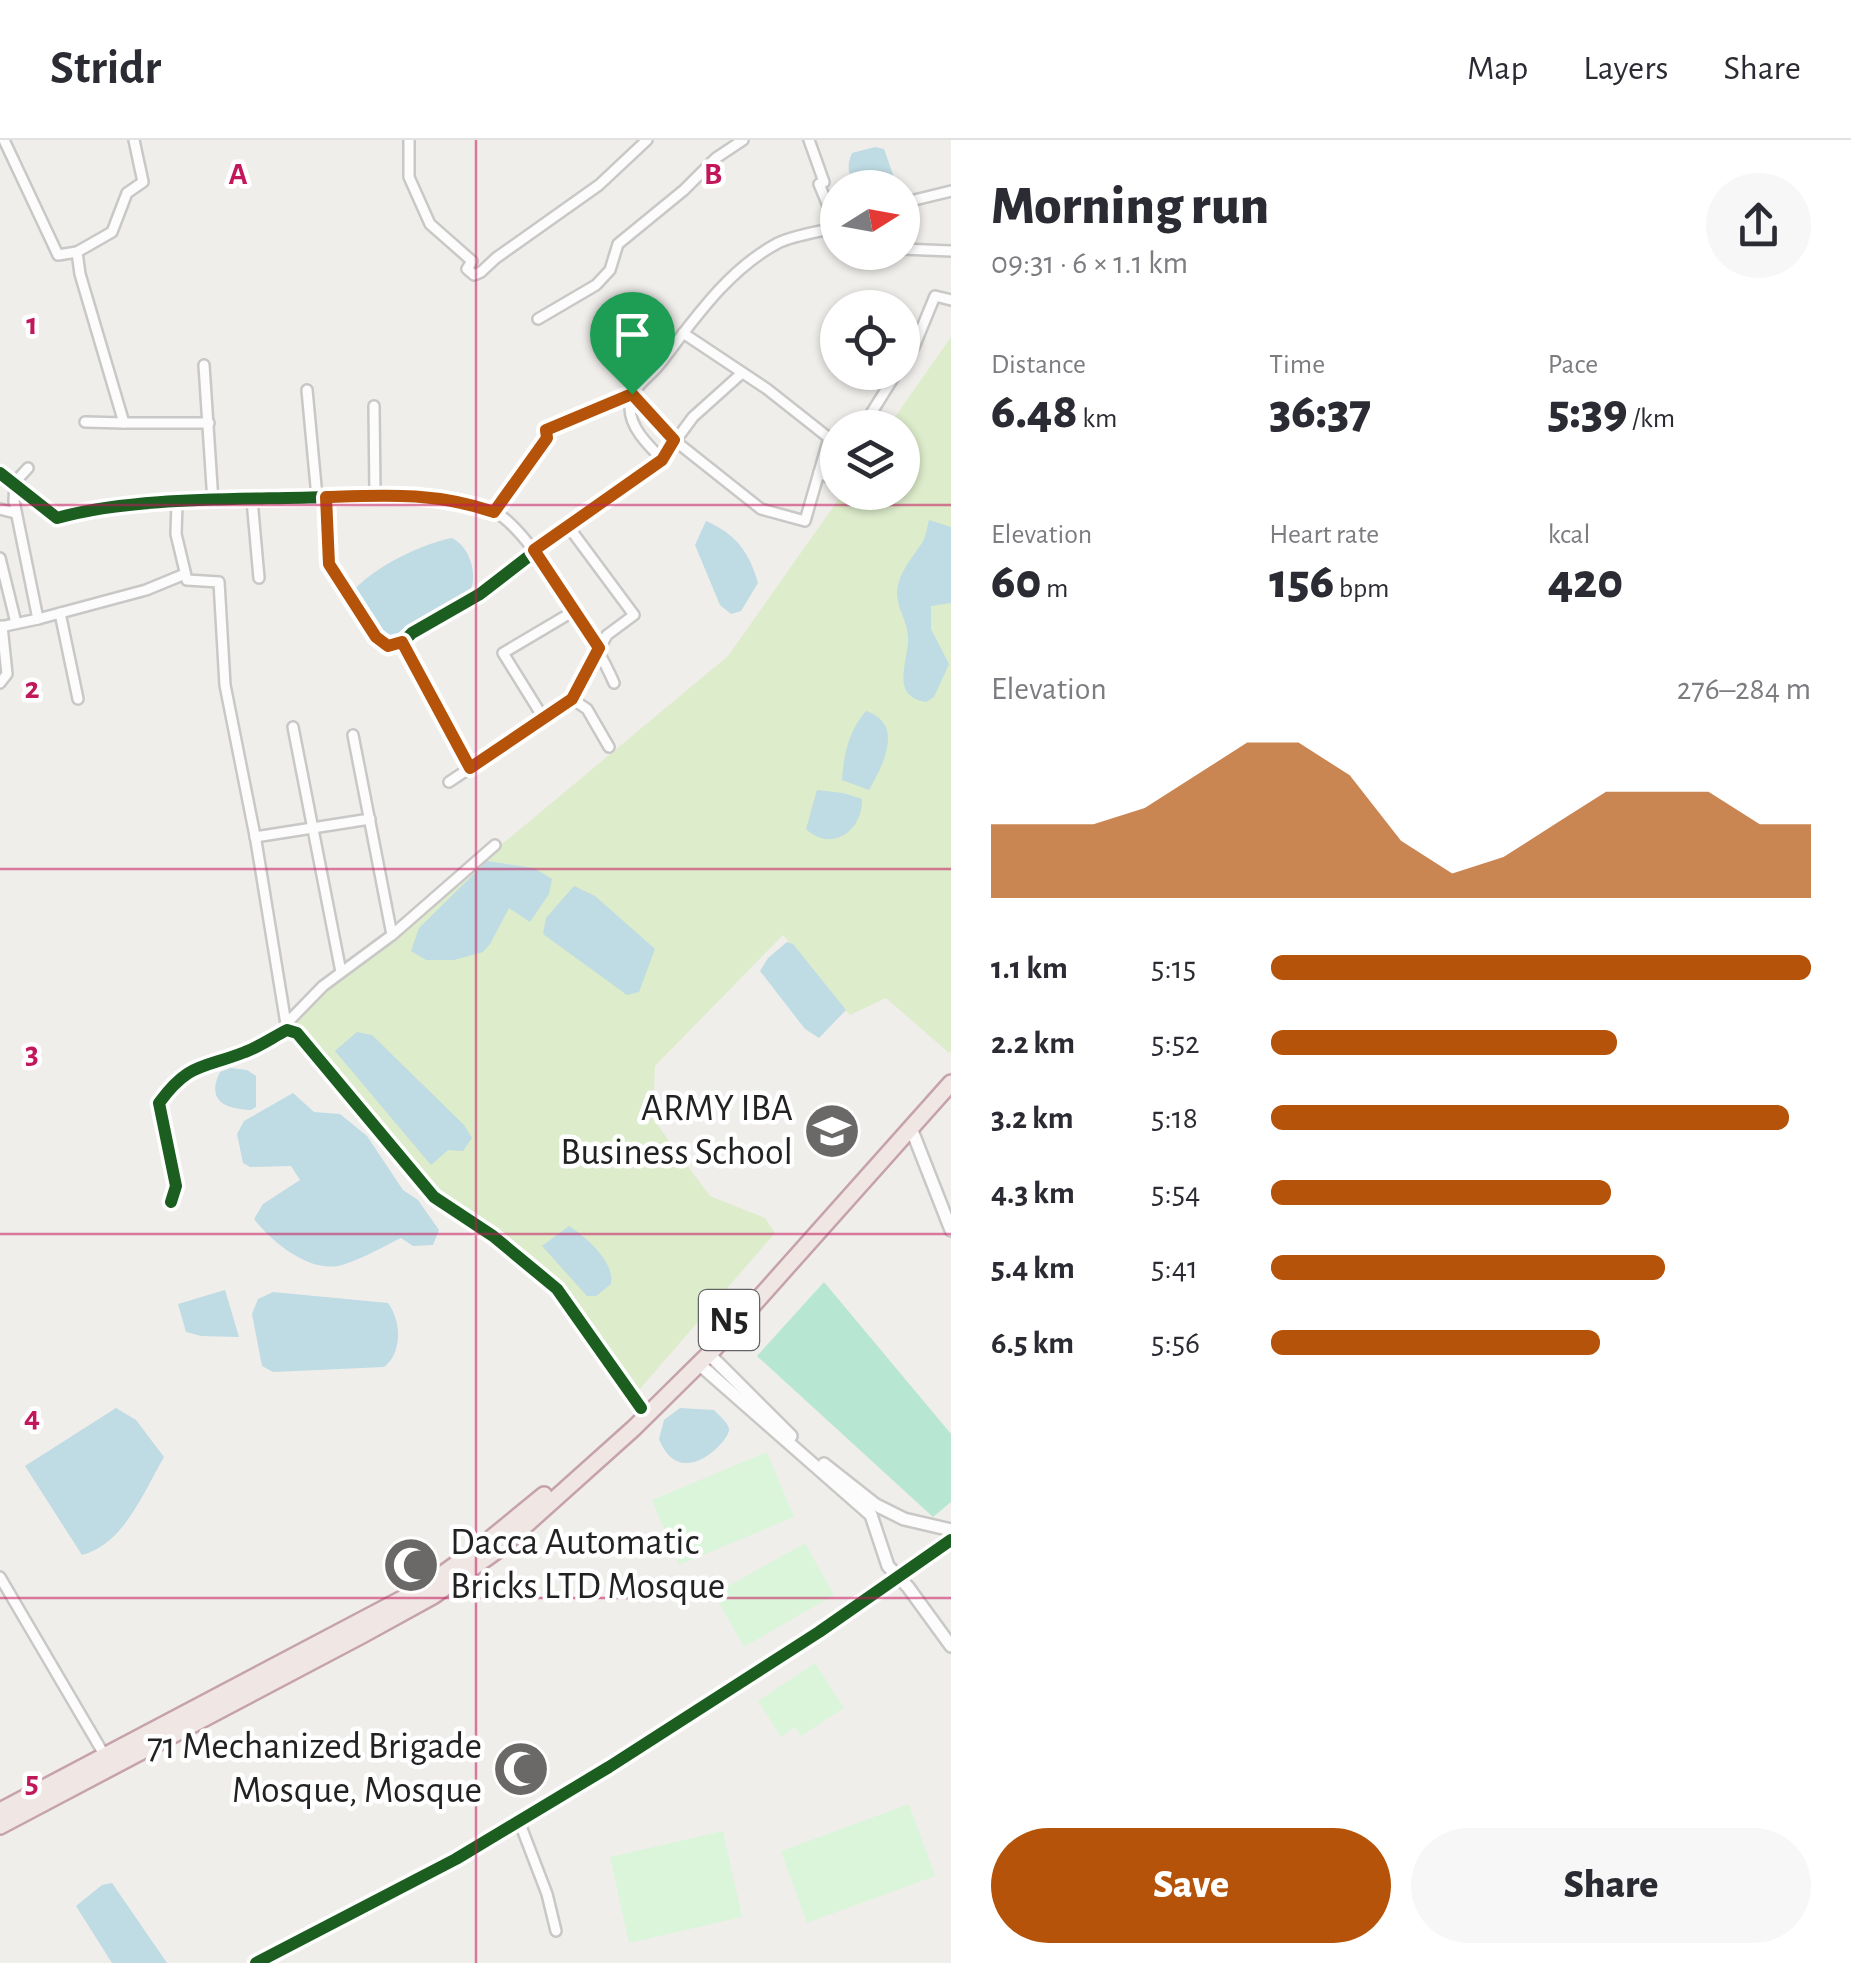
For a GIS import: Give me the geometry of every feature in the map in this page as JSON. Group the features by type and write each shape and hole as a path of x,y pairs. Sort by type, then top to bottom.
{"highway":[{"name":"N5","path":"0,1811 423,1588 484,1546 575,1470 750,1299 951,1070"},
{"name":"N5","path":"0,1826 434,1596 499,1549 634,1428 704,1358 951,1083"}],"street":[{"path":"4,140 58,254 78,252 112,232 127,193 143,182 134,140"},
{"path":"409,140 410,177 430,224 472,261 468,269 474,274 598,185 647,140"},
{"path":"538,319 596,285 610,270 618,244 716,158 743,140"},
{"path":"809,140 820,171"},
{"path":"920,199 951,191"},
{"path":"494,512 547,438 546,430 632,394 704,305 741,270 779,242 820,231"},
{"path":"920,249 951,250"},
{"path":"78,252 80,274 124,423"},
{"path":"920,332 935,296 951,300"},
{"path":"682,333 820,432"},
{"path":"204,365 212,502"},
{"path":"307,390 329,564 376,637 388,646 402,642 480,594 534,550 662,460 693,417 742,374"},
{"path":"632,394 674,440 761,509 805,521 820,469"},
{"path":"632,394 630,413 644,441 662,460"},
{"path":"374,406 375,495"},
{"path":"85,422 209,423"},
{"path":"28,468 14,482 15,513 38,619"},
{"path":"0,472 56,518 85,510 177,503 420,494 462,500 494,512 534,550 599,648 614,682"},
{"path":"252,500 259,578"},
{"path":"177,503 176,534 186,580 219,582 225,685 286,1027"},
{"path":"0,509 15,513"},
{"path":"449,782 572,699 607,635 634,616 568,526"},
{"path":"0,558 16,624"},
{"path":"0,683 7,674 1,626 133,594 185,574"},
{"path":"544,719 502,653 574,611"},
{"path":"60,614 78,699"},
{"path":"402,642 470,768"},
{"path":"572,699 587,709 609,747"},
{"path":"293,727 341,972"},
{"path":"353,735 392,935"},
{"path":"255,837 370,819"},
{"path":"171,1202 176,1186 159,1103 175,1080 203,1063 246,1052 286,1027 323,986 392,935 496,844"},
{"path":"286,1027 298,1033 434,1197 493,1236 558,1289 641,1408"},
{"path":"911,1128 951,1230"},
{"path":"704,1358 876,1505 904,1520 951,1530"},
{"path":"704,1358 871,1515 888,1566 951,1646"},
{"path":"256,1963 456,1860 519,1822 799,1645 951,1540"},
{"path":"0,1577 105,1756"},
{"path":"250,1752 270,1744"},
{"path":"519,1822 547,1894 556,1930"}],"green space":[{"path":"951,337 951,1051 886,998 850,1015 783,935 655,1066 653,1119 710,1196 765,1218 775,1233 632,1398 557,1289 419,1181 286,1024 728,656 831,510 920,510 920,410 900,410 914,390 920,390 920,381"},
{"path":"824,1282 951,1434 951,1502 933,1517 757,1356"},
{"path":"767,1452 794,1517 679,1565 652,1500"},
{"path":"805,1543 834,1595 744,1647 714,1594"},
{"path":"815,1663 844,1708 801,1736 795,1727 781,1737 758,1701"},
{"path":"909,1804 935,1876 807,1923 781,1851"},
{"path":"723,1831 742,1917 629,1943 610,1857"}],"water":[{"path":"875,147 884,149 891,170 849,170 852,153"},
{"path":"929,520 951,527 951,603 931,606 931,629 949,664 934,697 926,702 908,693 904,685 908,637 897,591 903,571 923,541"},
{"path":"706,521 733,538 746,553 754,572 758,583 741,611 731,614 720,605 695,545"},
{"path":"452,538 464,548 471,562 470,592 400,635 381,634 354,590 400,557"},
{"path":"866,711 878,717 888,735 880,769 869,790 842,780 848,744"},
{"path":"817,790 862,799 857,821 844,835 825,839 806,829"},
{"path":"487,861 534,868 552,879 549,894 530,922 509,908 483,952 454,960 426,960 411,951 419,928"},
{"path":"574,886 595,896 655,949 639,992 627,995 543,934 546,918"},
{"path":"787,942 793,944 846,1010 819,1038 805,1029 760,971 768,958"},
{"path":"357,1032 372,1035 464,1125 472,1138 463,1151 448,1150 431,1165 335,1051"},
{"path":"231,1068 256,1076 256,1107 251,1110 233,1108 217,1096 220,1072"},
{"path":"293,1093 314,1112 340,1114 367,1136 403,1190 418,1200 439,1230 433,1245 413,1246 401,1238 357,1260 330,1267 293,1254 262,1228 254,1219 263,1204 300,1180 291,1166 250,1167 243,1163 237,1134 244,1121"},
{"path":"569,1226 591,1243 609,1267 611,1284 596,1296 587,1296 542,1246"},
{"path":"225,1290 239,1337 186,1332 178,1304"},
{"path":"273,1292 388,1303 398,1328 394,1354 384,1367 273,1372 262,1366 252,1314 258,1299"},
{"path":"116,1408 136,1420 164,1457 121,1529 97,1549 82,1555 25,1466"},
{"path":"680,1408 714,1410 729,1429 714,1451 691,1463 668,1455 659,1439 664,1420"},
{"path":"112,1883 167,1963 112,1963 76,1906 102,1885"}],"cycle path":[{"path":"0,473 57,518 154,502 326,497 329,564 376,637 388,647 402,643 412,633 480,594 568,526"},
{"path":"171,1202 176,1186 159,1103 188,1073 250,1050 287,1030 297,1033 434,1197 493,1236 557,1289 641,1408"},
{"path":"256,1963 456,1859 609,1767 819,1632 951,1540"}],"place":[{"name":"ARMY IBA Business School","path":"832,1131"},
{"name":"Dacca Automatic Bricks LTD Mosque","path":"411,1565"},
{"name":"71 Mechanized Brigade Mosque, Mosque","path":"521,1769"}],"route":[{"path":"632,394 674,440 662,460 534,550 599,648 572,699 470,768 402,642 388,646 376,637 329,564 326,497 420,494 462,500 494,512 547,438 546,430 632,394"}]}
